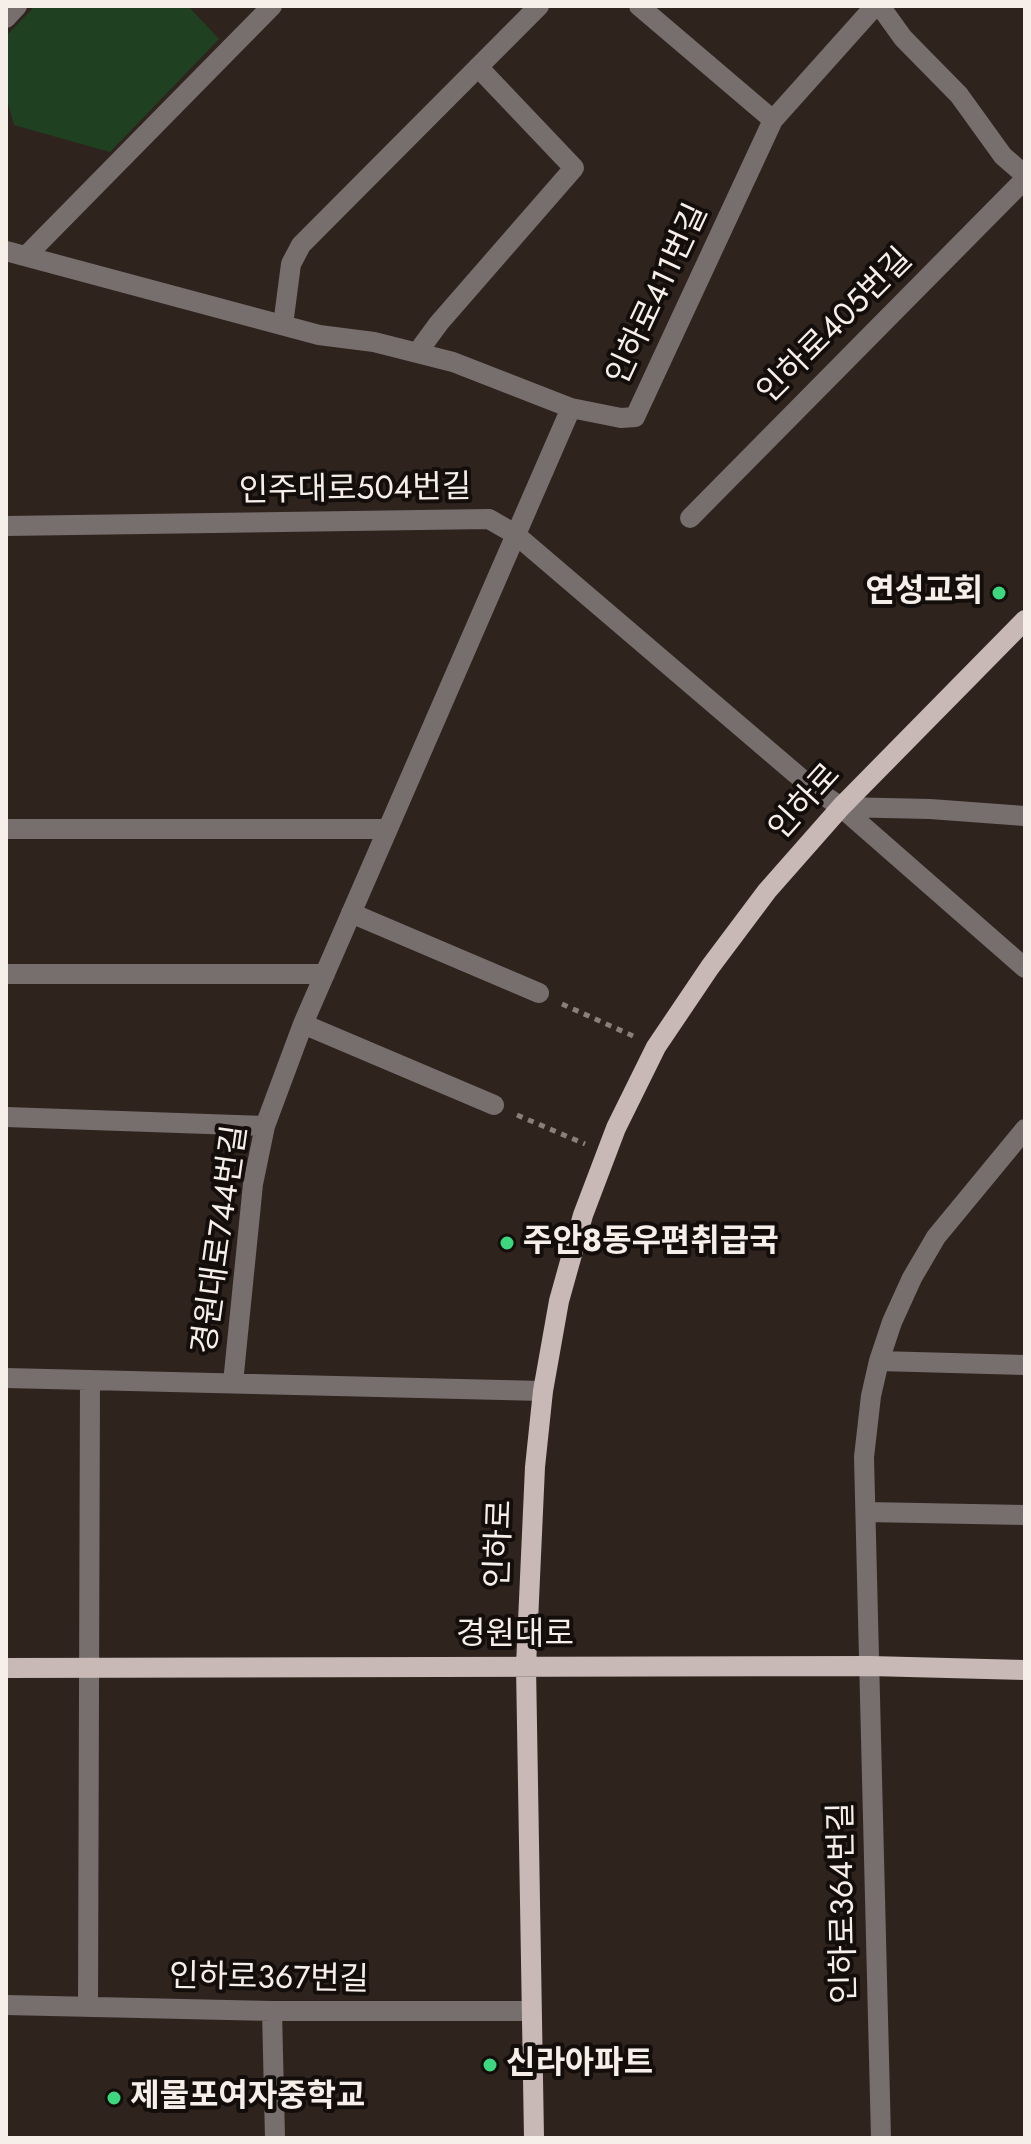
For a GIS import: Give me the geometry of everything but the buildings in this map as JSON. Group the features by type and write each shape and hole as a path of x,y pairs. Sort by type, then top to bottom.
{"main road":[{"name":"인하로","path":"534,2138 526,1666 535,1467 543,1391 559,1301 583,1215 616,1128 656,1047 710,967 767,891 841,807 1025,620"},
{"name":"경원대로","path":"6,1668 870,1666 1025,1670"}],"lane":[{"path":"6,18 17,6"},
{"path":"26,256 272,6"},
{"path":"283,325 291,264 301,245 539,6"},
{"path":"639,6 773,120"},
{"name":"인하로411번길","path":"6,251 319,335 374,342 453,362 571,408 621,418 635,417 773,120 877,6"},
{"name":"인하로405번길","path":"690,518 1025,177 1003,156 959,95 903,38 877,6"},
{"path":"417,353 439,323 574,168 478,67"},
{"name":"경원대로744번길","path":"6,1378 233,1383 253,1184 265,1126 303,1024 571,408"},
{"name":"인주대로504번길","path":"6,526 489,519 515,534 810,786 841,807 1025,968"},
{"path":"841,807 1025,816"},
{"path":"6,829 388,829"},
{"path":"351,913 539,993"},
{"path":"6,974 325,974"},
{"path":"303,1024 494,1105"},
{"path":"6,1117 265,1126"},
{"name":"인하로364번길","path":"881,2138 864,1457 871,1396 892,1322 912,1278 936,1237 1025,1129"},
{"path":"879,1361 1025,1365"},
{"path":"88,2007 90,1380"},
{"path":"233,1383 543,1391"},
{"path":"866,1512 1025,1515"},
{"name":"인하로367번길","path":"6,2005 272,2011 531,2011"},
{"path":"272,2011 275,2138"}],"path":[{"path":"539,993 656,1047"},
{"path":"494,1105 606,1153"}],"green space":[{"path":"35,6 188,6 219,39 110,152 14,125 6,96 6,36"}],"place":[{"name":"연성교회","path":"999,593"},
{"name":"주안8동우편취급국","path":"507,1243"},
{"name":"신라아파트","path":"490,2065"},
{"name":"제물포여자중학교","path":"114,2098"}]}
